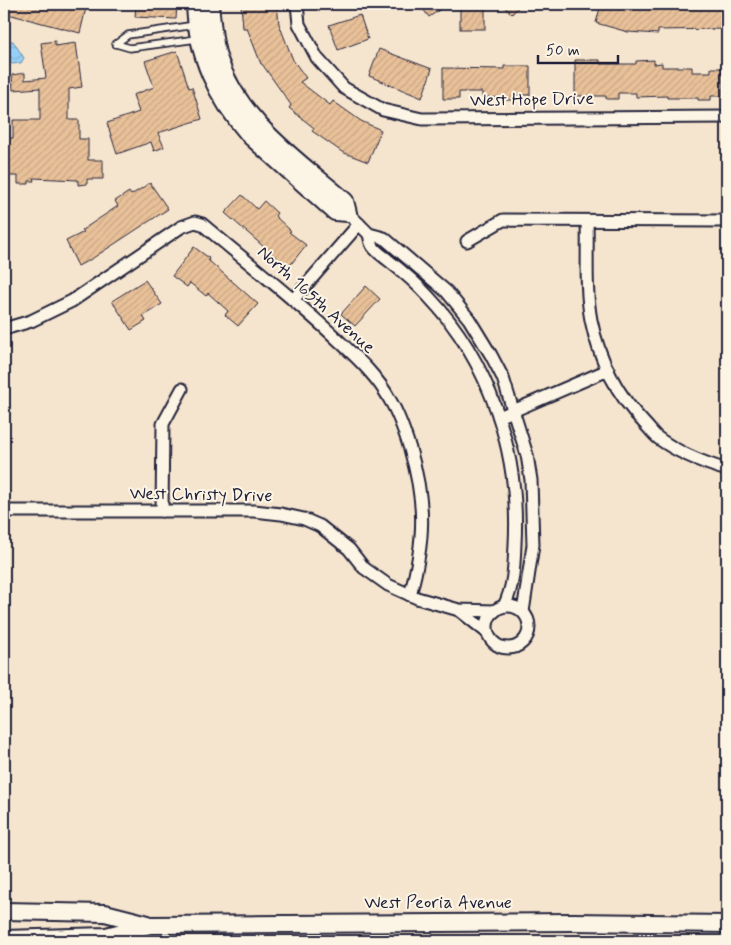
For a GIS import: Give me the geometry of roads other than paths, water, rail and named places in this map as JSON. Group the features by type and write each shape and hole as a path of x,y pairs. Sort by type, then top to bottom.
{"main road":[{"path":"195,4 198,31 208,72 229,110 250,136 335,212 353,218"},
{"path":"210,4 218,56 227,79 242,105 270,138 345,201 353,218"},
{"name":"West Peoria Avenue","path":"4,911 104,913 150,925"},
{"name":"West Peoria Avenue","path":"4,939 106,936 150,925 573,922 727,924"}],"street":[{"name":"West Hope Drive","path":"298,4 299,24 318,58 344,88 383,110 422,119 727,116"},
{"path":"293,300 353,218 369,234 384,238 431,277 447,292 469,319 503,378 527,455 531,480 533,545 522,612"},
{"path":"467,241 503,220 727,221"},
{"path":"588,220 590,318 597,346 612,381 631,409 657,437 689,455 727,470"},
{"name":"North 165th Avenue","path":"4,329 31,322 72,301 181,227 195,222 202,224 317,321 365,366 390,399 405,433 418,474 422,505 418,565 410,595"},
{"path":"369,234 372,246 428,296 449,320 484,376 498,417 511,464 516,521 513,579 510,592 499,609 488,619 488,633"},
{"path":"498,417 608,370"},
{"path":"162,511 163,424 182,389"},
{"name":"West Christy Drive","path":"4,511 254,511 304,519 320,526 349,550 364,568 388,585 410,595 459,610"},
{"path":"517,608 526,617 528,630 522,642 517,646 503,647 491,639 488,633 459,610 517,608"}],"lane":[{"path":"198,31 130,48 116,44 128,35 198,31"}],"water":[{"path":"8,41 13,41 24,58 21,63 12,64 9,62 5,46"}]}
